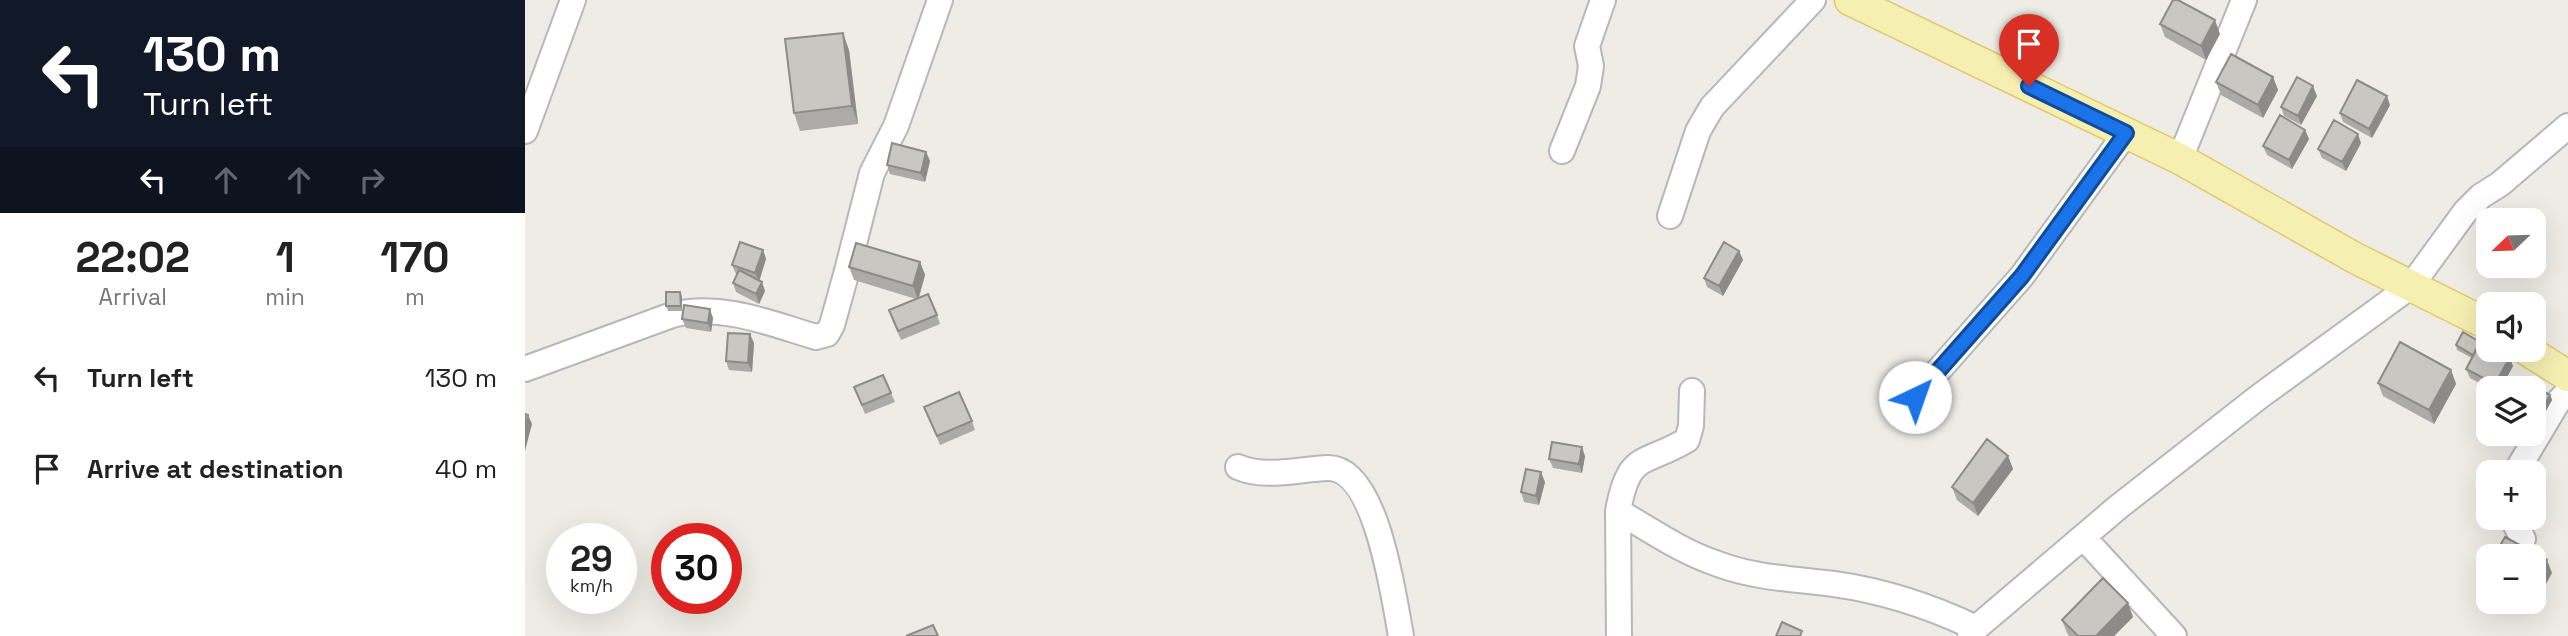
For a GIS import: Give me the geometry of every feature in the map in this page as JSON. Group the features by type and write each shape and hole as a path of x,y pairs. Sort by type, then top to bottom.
{"main road":[{"path":"1850,0 2180,159 2355,258 2476,318"},
{"path":"2546,362 2568,376"}],"street":[{"path":"525,131 573,0"},
{"path":"525,369 691,310 742,315 816,337 827,334 847,271 872,173 895,126 940,0"},
{"path":"1562,150 1588,86 1591,66 1587,46 1602,0"},
{"path":"1670,216 1698,131 1712,107 1813,0"},
{"path":"2180,159 2243,0"},
{"path":"1618,511 1685,550 1719,565 1757,575 1895,595 1943,612 1973,632 2083,537 2260,396 2411,286 2465,212 2568,126"},
{"path":"1915,397 2022,276 2126,133"},
{"path":"1619,636 1618,511 1625,480 1636,465 1687,440 1691,426 1692,391"},
{"path":"2523,460 2557,402 2568,392"},
{"path":"1238,467 1250,472 1267,473 1333,468 1351,476 1363,495 1379,533 1401,636"},
{"path":"2083,537 2174,636"}],"building":[{"path":"2173,0 2178,0 2215,20 2201,46 2160,24"},
{"path":"843,33 852,106 794,113 785,39"},
{"path":"2231,54 2273,77 2258,105 2216,82"},
{"path":"2297,77 2313,86 2298,116 2281,107"},
{"path":"2357,80 2387,96 2369,129 2340,113"},
{"path":"2280,115 2305,130 2289,160 2263,146"},
{"path":"2334,120 2358,134 2342,162 2318,149"},
{"path":"892,143 926,152 921,173 887,165"},
{"path":"740,242 763,250 755,273 732,265"},
{"path":"1724,242 1739,251 1719,286 1704,278"},
{"path":"856,243 920,262 913,286 849,267"},
{"path":"739,270 762,282 756,294 733,283"},
{"path":"666,292 680,292 681,306 666,306"},
{"path":"928,294 937,315 898,331 889,310"},
{"path":"684,305 710,309 708,323 682,319"},
{"path":"2463,332 2476,340 2473,355 2456,345"},
{"path":"728,333 750,334 748,363 726,361"},
{"path":"2400,342 2451,370 2429,410 2378,383"},
{"path":"2476,350 2476,362 2507,362 2499,376 2480,376 2466,369"},
{"path":"883,375 891,393 862,405 854,387"},
{"path":"959,392 972,421 937,436 924,407"},
{"path":"1987,439 2008,456 1973,503 1952,487"},
{"path":"1552,442 1582,447 1579,464 1549,459"},
{"path":"1526,469 1541,472 1536,496 1521,492"},
{"path":"2505,537 2518,544 2501,544"},
{"path":"2103,578 2128,603 2096,636 2078,636 2062,620"},
{"path":"1782,622 1802,631 1800,636 1776,636"},
{"path":"933,625 938,636 906,636"}],"route":[{"path":"1915,397 2022,276 2126,133 2029,86"}]}
